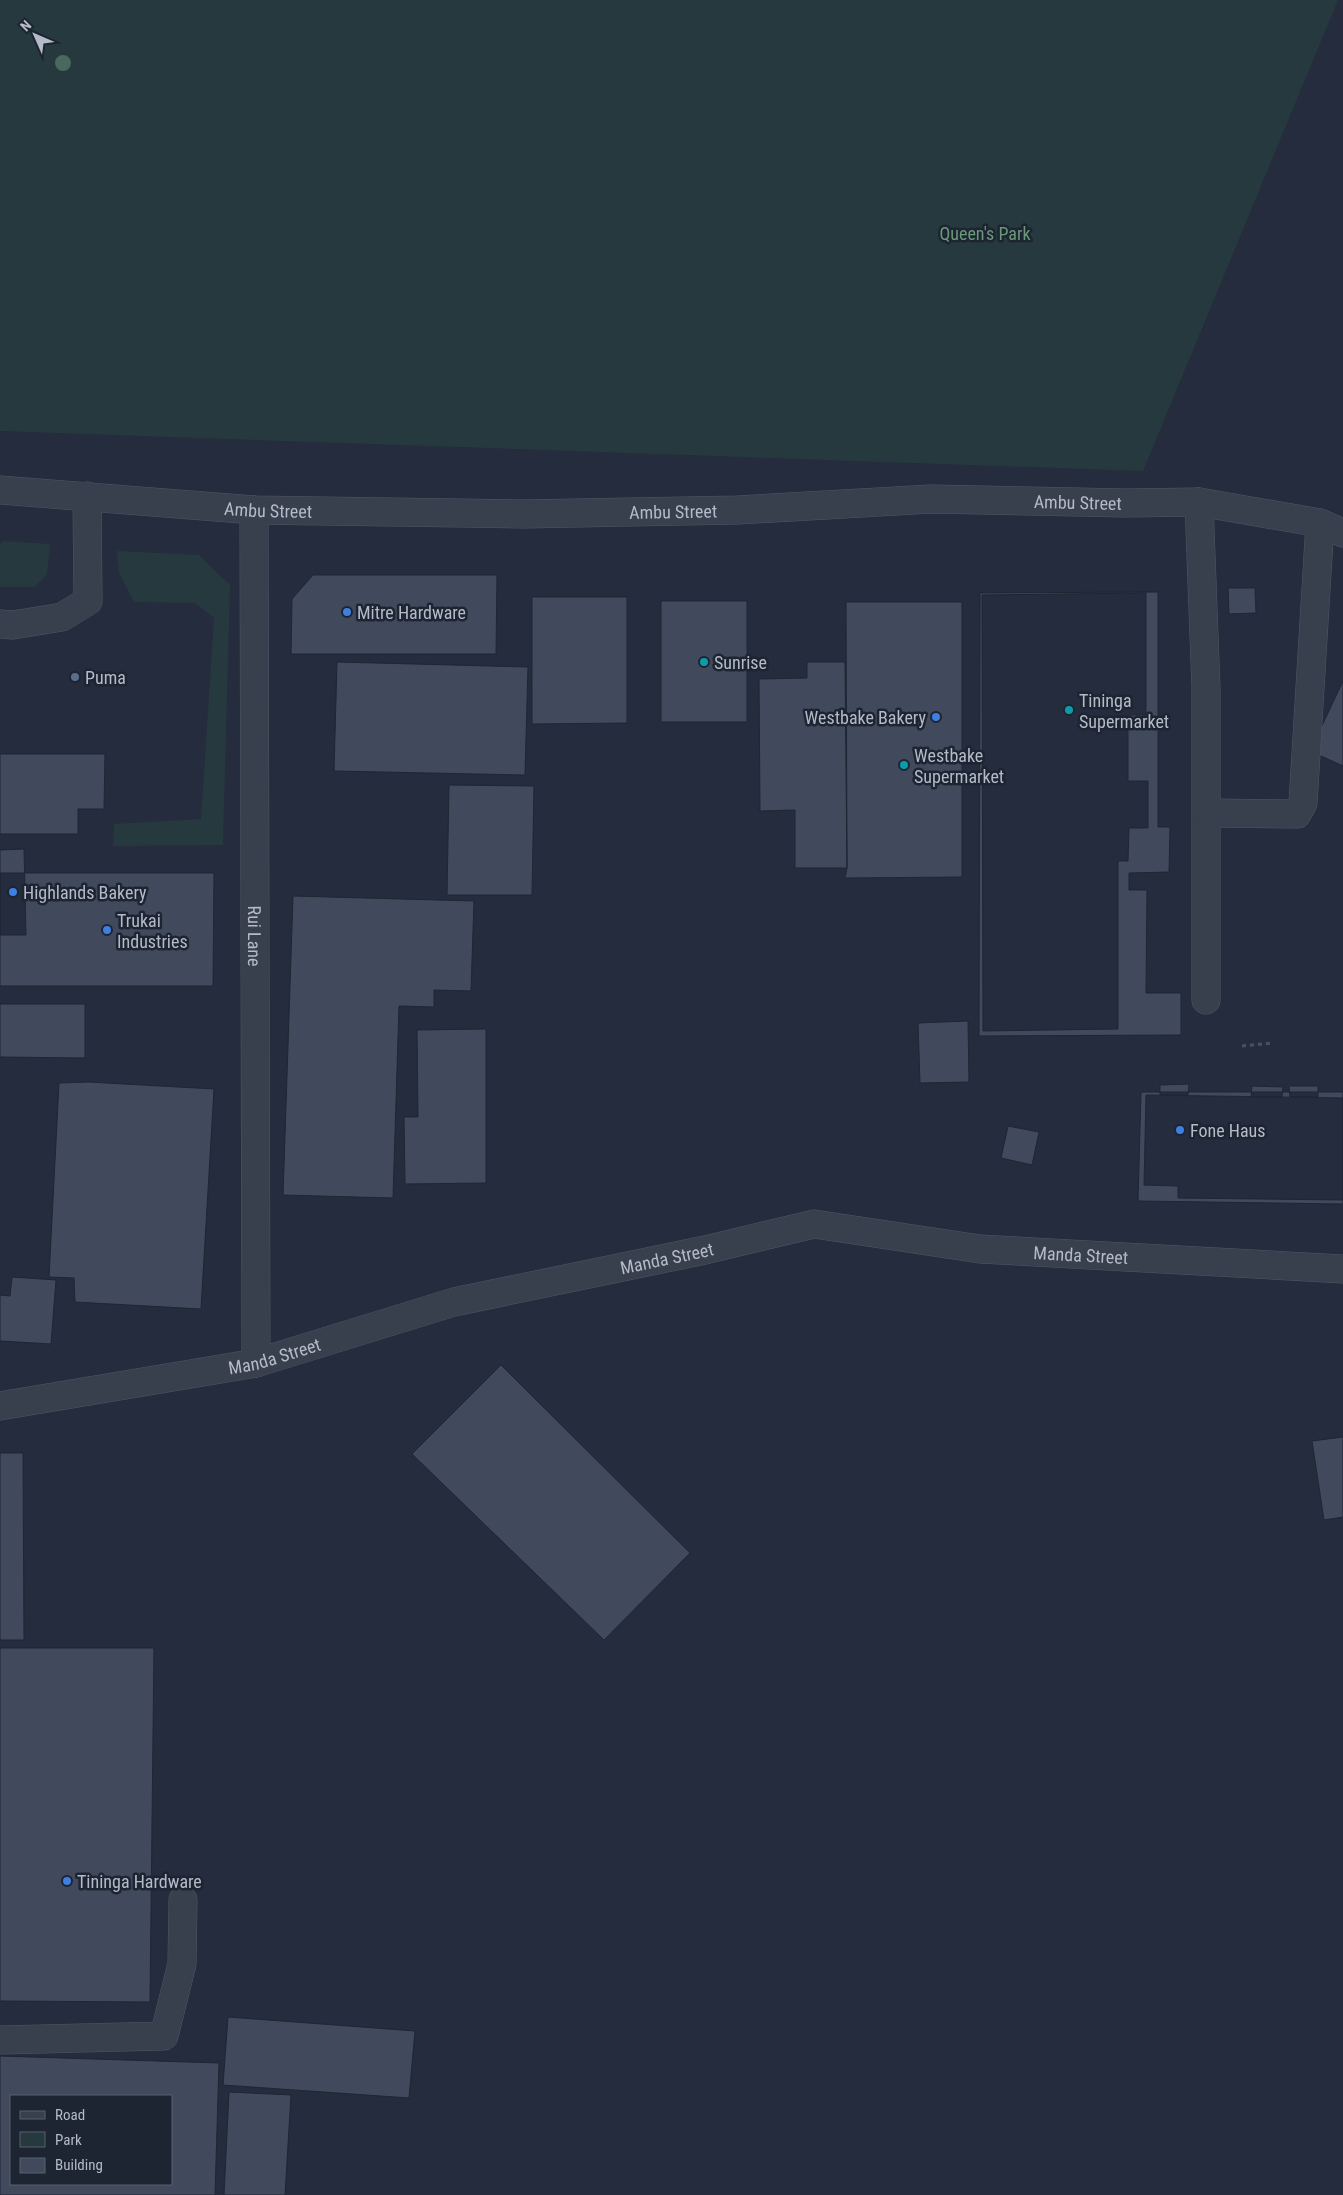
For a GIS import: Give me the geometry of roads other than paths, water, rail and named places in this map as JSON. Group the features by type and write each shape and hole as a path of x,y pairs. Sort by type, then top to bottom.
{"street":[{"name":"Ambu Street","path":"0,490 254,510 523,514 738,510 931,499 1125,503 1199,502 1332,528"},
{"path":"0,624 62,617 88,601 87,496"},
{"path":"1199,502 1206,689 1206,1000"},
{"name":"Rui Lane","path":"254,510 256,1363"},
{"path":"1207,813 1297,814 1303,803 1332,528"},
{"name":"Manda Street","path":"0,1406 256,1363 454,1302 705,1250 814,1224 980,1249 1343,1269"},
{"path":"0,2040 164,2036 182,1964 183,1900"}],"place":[{"name":"Mitre Hardware","path":"347,612"},
{"name":"Sunrise","path":"704,662"},
{"name":"Puma","path":"75,677"},
{"name":"Tininga Supermarket","path":"1069,710"},
{"name":"Westbake Bakery","path":"936,717"},
{"name":"Westbake Supermarket","path":"904,765"},
{"name":"Highlands Bakery","path":"13,892"},
{"name":"Trukai Industries","path":"107,930"},
{"name":"Fone Haus","path":"1180,1130"},
{"name":"Tininga Hardware","path":"67,1881"}],"park label":[{"name":"Queen's Park","path":"985,233"}]}
